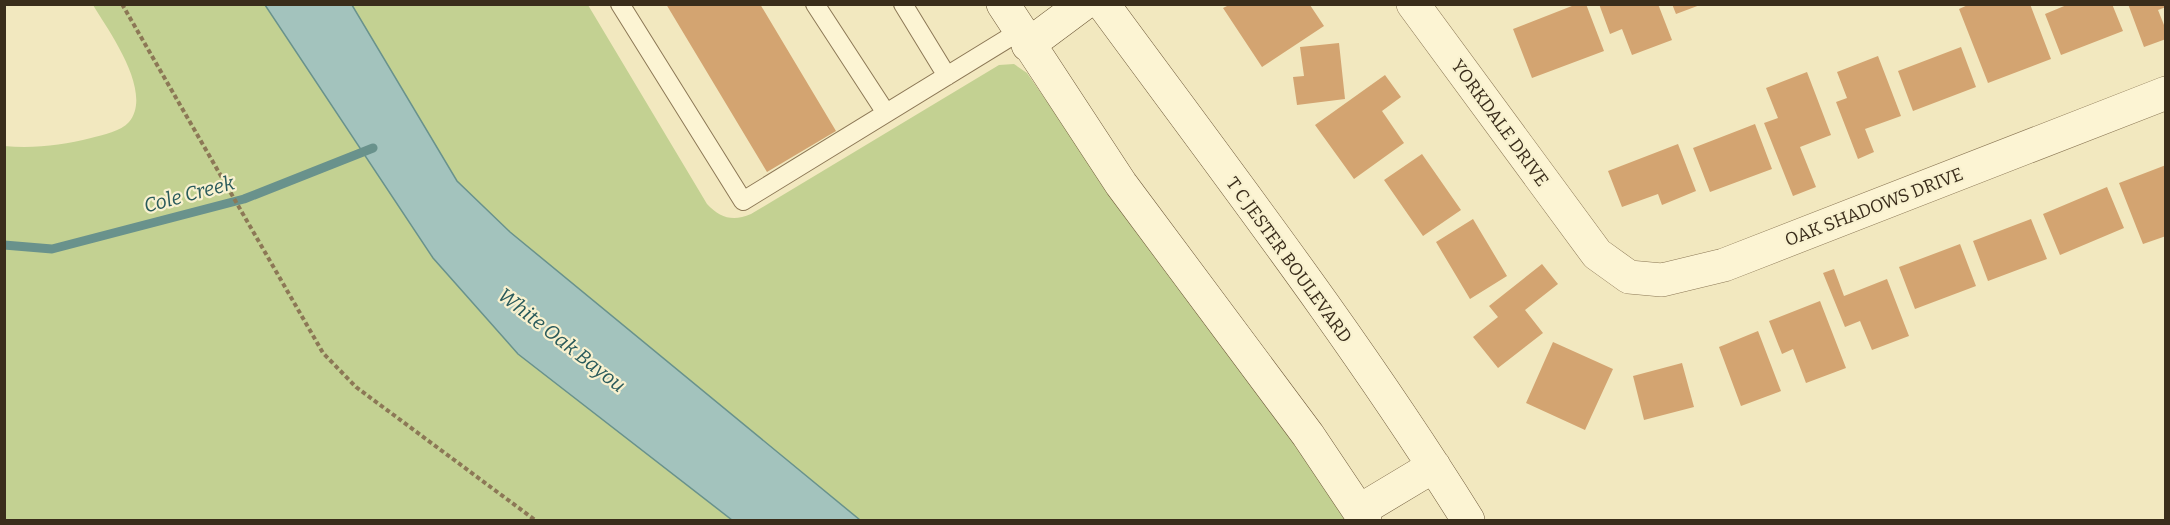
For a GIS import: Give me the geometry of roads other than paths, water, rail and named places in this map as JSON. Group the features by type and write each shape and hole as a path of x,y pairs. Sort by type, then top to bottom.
{"main road":[{"path":"1083,4 1017,27 1121,184 1308,435 1362,516 1434,466"},
{"name":"T C JESTER BOULEVARD","path":"1103,4 1274,237 1434,466 1468,520"},
{"name":"YORKDALE DRIVE","path":"1413,4 1587,241"},
{"name":"OAK SHADOWS DRIVE","path":"1587,241 1597,254 1629,277 1662,280 1724,265 2166,93"}],"lane":[{"path":"620,4 743,201 947,76 1017,27"},
{"path":"816,4 886,113"},
{"path":"903,4 947,76"}],"water":[{"name":"White Oak Bayou","path":"265,5 352,5 457,181 510,232 860,520 732,520 518,354 433,258"}],"waterway":[{"name":"Cole Creek","path":"4,245 52,249 244,199 373,148"}]}
